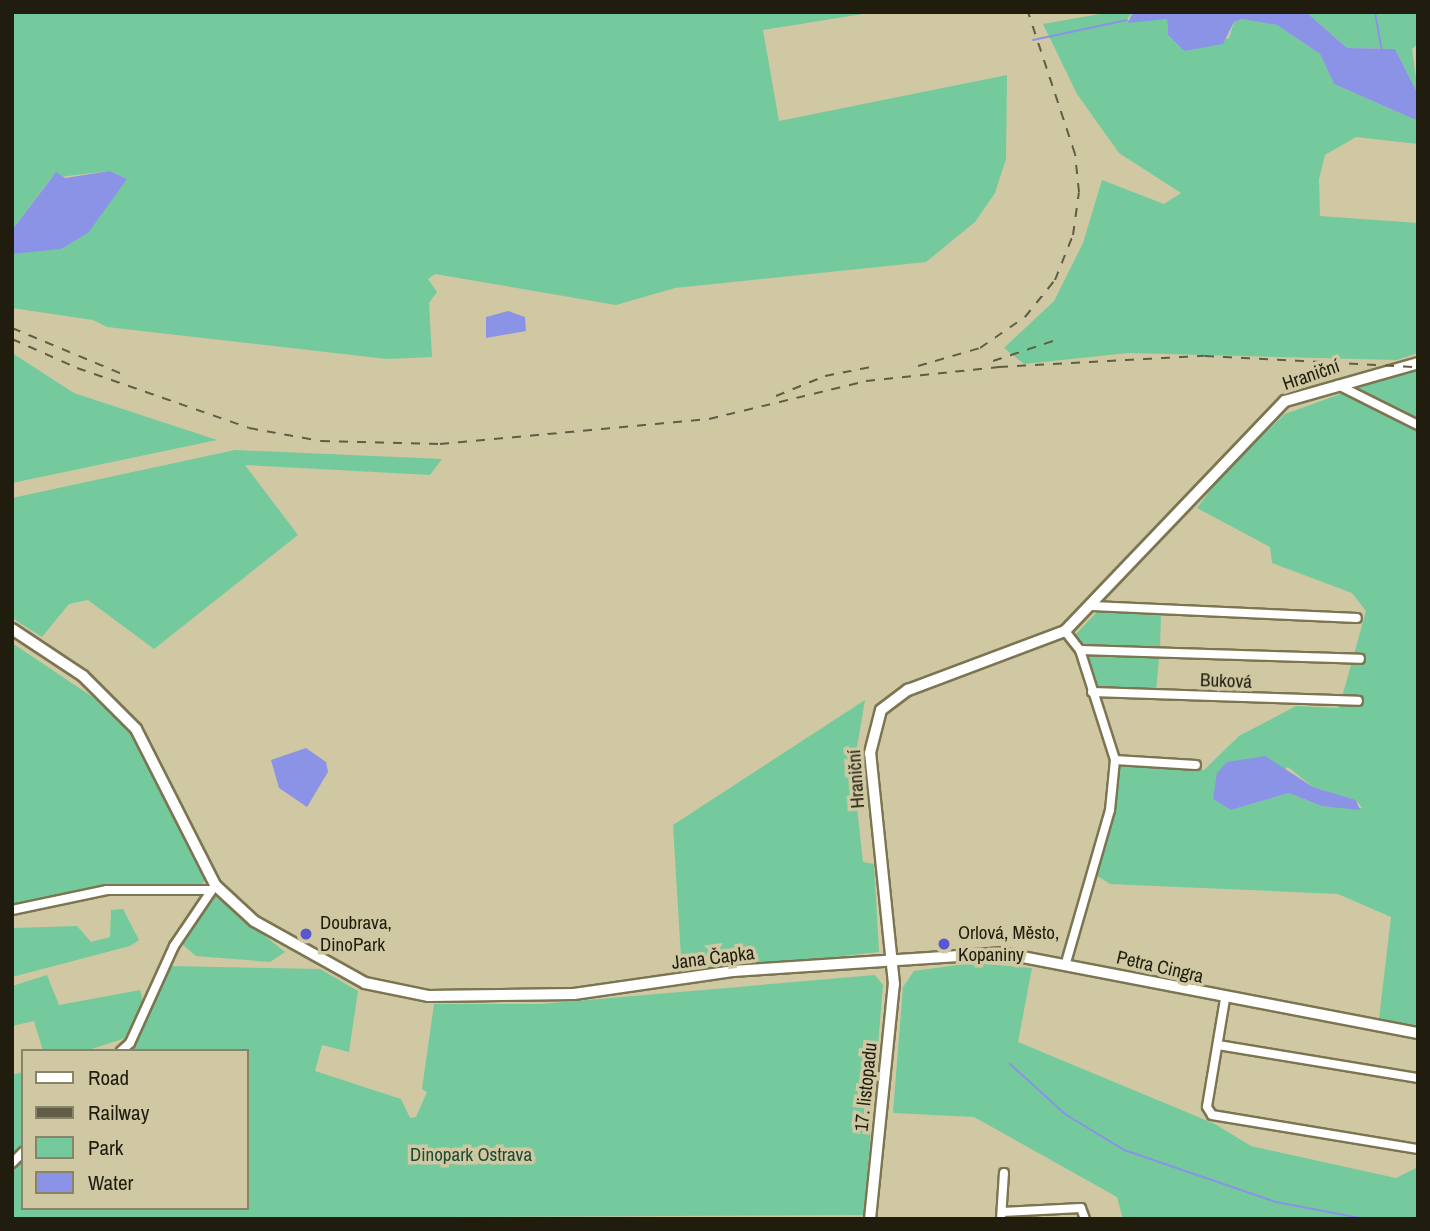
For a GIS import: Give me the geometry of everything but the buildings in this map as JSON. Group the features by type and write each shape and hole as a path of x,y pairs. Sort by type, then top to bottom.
{"street":[{"name":"Hraniční","path":"893,959 870,753 877,718 908,690 1065,631 1092,606 1264,418 1293,397 1418,363"},
{"path":"1335,384 1418,425"},
{"path":"1092,606 1357,618"},
{"path":"12,629 83,676 136,729 213,887"},
{"path":"1065,631 1080,650 1115,760 1110,810 1066,962"},
{"path":"1080,650 1360,660"},
{"name":"Buková","path":"1092,692 1358,701"},
{"path":"1115,760 1196,765"},
{"path":"12,910 107,890 213,887"},
{"path":"123,1049 130,1043 174,946 213,887"},
{"name":"Jana Čapka","path":"213,887 254,921 365,983 428,996 539,995 893,959"},
{"name":"Petra Cingra","path":"893,959 1002,953 1066,962 1156,987 1418,1033"},
{"name":"17. listopadu","path":"870,1219 893,959"},
{"path":"1225,999 1207,1107 1212,1115 1418,1149"},
{"path":"1218,1045 1418,1078"},
{"path":"1004,1173 1001,1215 1081,1208 1086,1219"}],"green space":[{"path":"12,12 875,12 763,30 779,121 1007,75 1006,159 995,193 975,222 926,262 675,288 616,305 435,274 428,279 437,292 429,303 432,357 387,359 107,327 93,320 12,308 12,254 68,245 127,179 110,171 51,178 12,230"},
{"path":"1111,12 1133,12 1126,20 1167,19 1168,35 1184,51 1229,38 1234,22 1243,19 1277,25 1320,54 1334,84 1418,121 1418,144 1356,137 1325,155 1319,179 1320,216 1418,223 1418,353 1397,360 1128,353 1024,364 1004,348 1054,301 1083,243 1102,180 1164,204 1181,193 1119,153 1077,94 1043,24"},
{"path":"1306,12 1418,12 1418,44 1412,49 1418,94 1395,49 1347,48"},
{"path":"12,353 74,393 217,440 12,483"},
{"path":"1407,370 1418,372 1418,1027 1379,1019 1391,917 1338,894 1110,884 1096,875 1114,810 1118,765 1204,770 1239,736 1296,706 1339,708 1366,611 1352,593 1272,563 1270,547 1197,508 1224,472 1285,414","holes":["1288,767 1313,787 1356,800 1362,808 1321,806 1289,793 1231,810"]},
{"path":"235,450 442,459 430,475 245,465 298,535 154,649 88,600 69,604 42,637 12,618 12,498"},
{"path":"1098,611 1161,615 1160,648 1081,644 1075,635"},
{"path":"12,643 94,698 131,733 156,772 207,877 200,888 76,896 12,916"},
{"path":"1085,653 1159,658 1156,691 1095,688"},
{"path":"865,700 853,771 863,862 874,864 879,952 682,974 673,825"},
{"path":"215,896 285,952 270,962 196,956 182,944"},
{"path":"123,909 139,940 130,946 12,977 12,928 77,926 91,942 110,937 111,910"},
{"path":"972,963 1032,968 1018,1042 1215,1124 1251,1146 1396,1178 1418,1167 1418,1219 1123,1219 1117,1197 974,1117 893,1113 903,987 914,971"},
{"name":"Dinopark Ostrava","path":"169,966 320,969 358,991 349,1052 322,1045 315,1071 401,1099 410,1118 416,1117 427,1092 422,1089 434,1004 541,1004 875,975 883,985 864,1215 12,1219 12,1165 21,1156 21,1210 248,1210 248,1049 130,1049"},
{"path":"47,975 59,1005 140,990 143,1001 129,1037 91,1049 42,1049 34,1021 12,1026 12,986"},
{"path":"21,1073 21,1147 12,1155 12,1075"}],"water":[{"path":"1133,12 1306,12 1347,48 1395,49 1418,94 1418,121 1334,84 1320,54 1277,25 1242,19 1234,22 1223,44 1184,51 1168,35 1167,19 1128,23"},
{"path":"110,171 127,179 88,233 61,249 12,254 12,230 56,172 65,178"},
{"path":"508,311 525,317 526,331 486,338 486,317"},
{"path":"306,748 326,762 328,772 307,807 279,788 271,760"},
{"path":"1265,756 1313,787 1356,800 1360,810 1321,806 1289,793 1231,810 1213,799 1217,773 1227,762"}],"waterway":[{"path":"1375,12 1382,52"},
{"path":"1033,40 1127,20"},
{"path":"1010,1064 1065,1114 1124,1150 1276,1202 1365,1219"}],"railway":[{"path":"918,366 980,348 1025,317 1055,280 1073,235 1079,192 1075,154 1028,12"},
{"path":"12,328 122,374"},
{"path":"12,339 77,368 249,428 321,441 440,444 709,419 866,381 999,367 1205,356 1418,367"},
{"path":"993,361 1056,340"},
{"path":"776,396 825,376 876,366"}],"place":[{"name":"Doubrava, DinoPark","path":"306,934"},
{"name":"Orlová, Město, Kopaniny","path":"944,944"}]}
